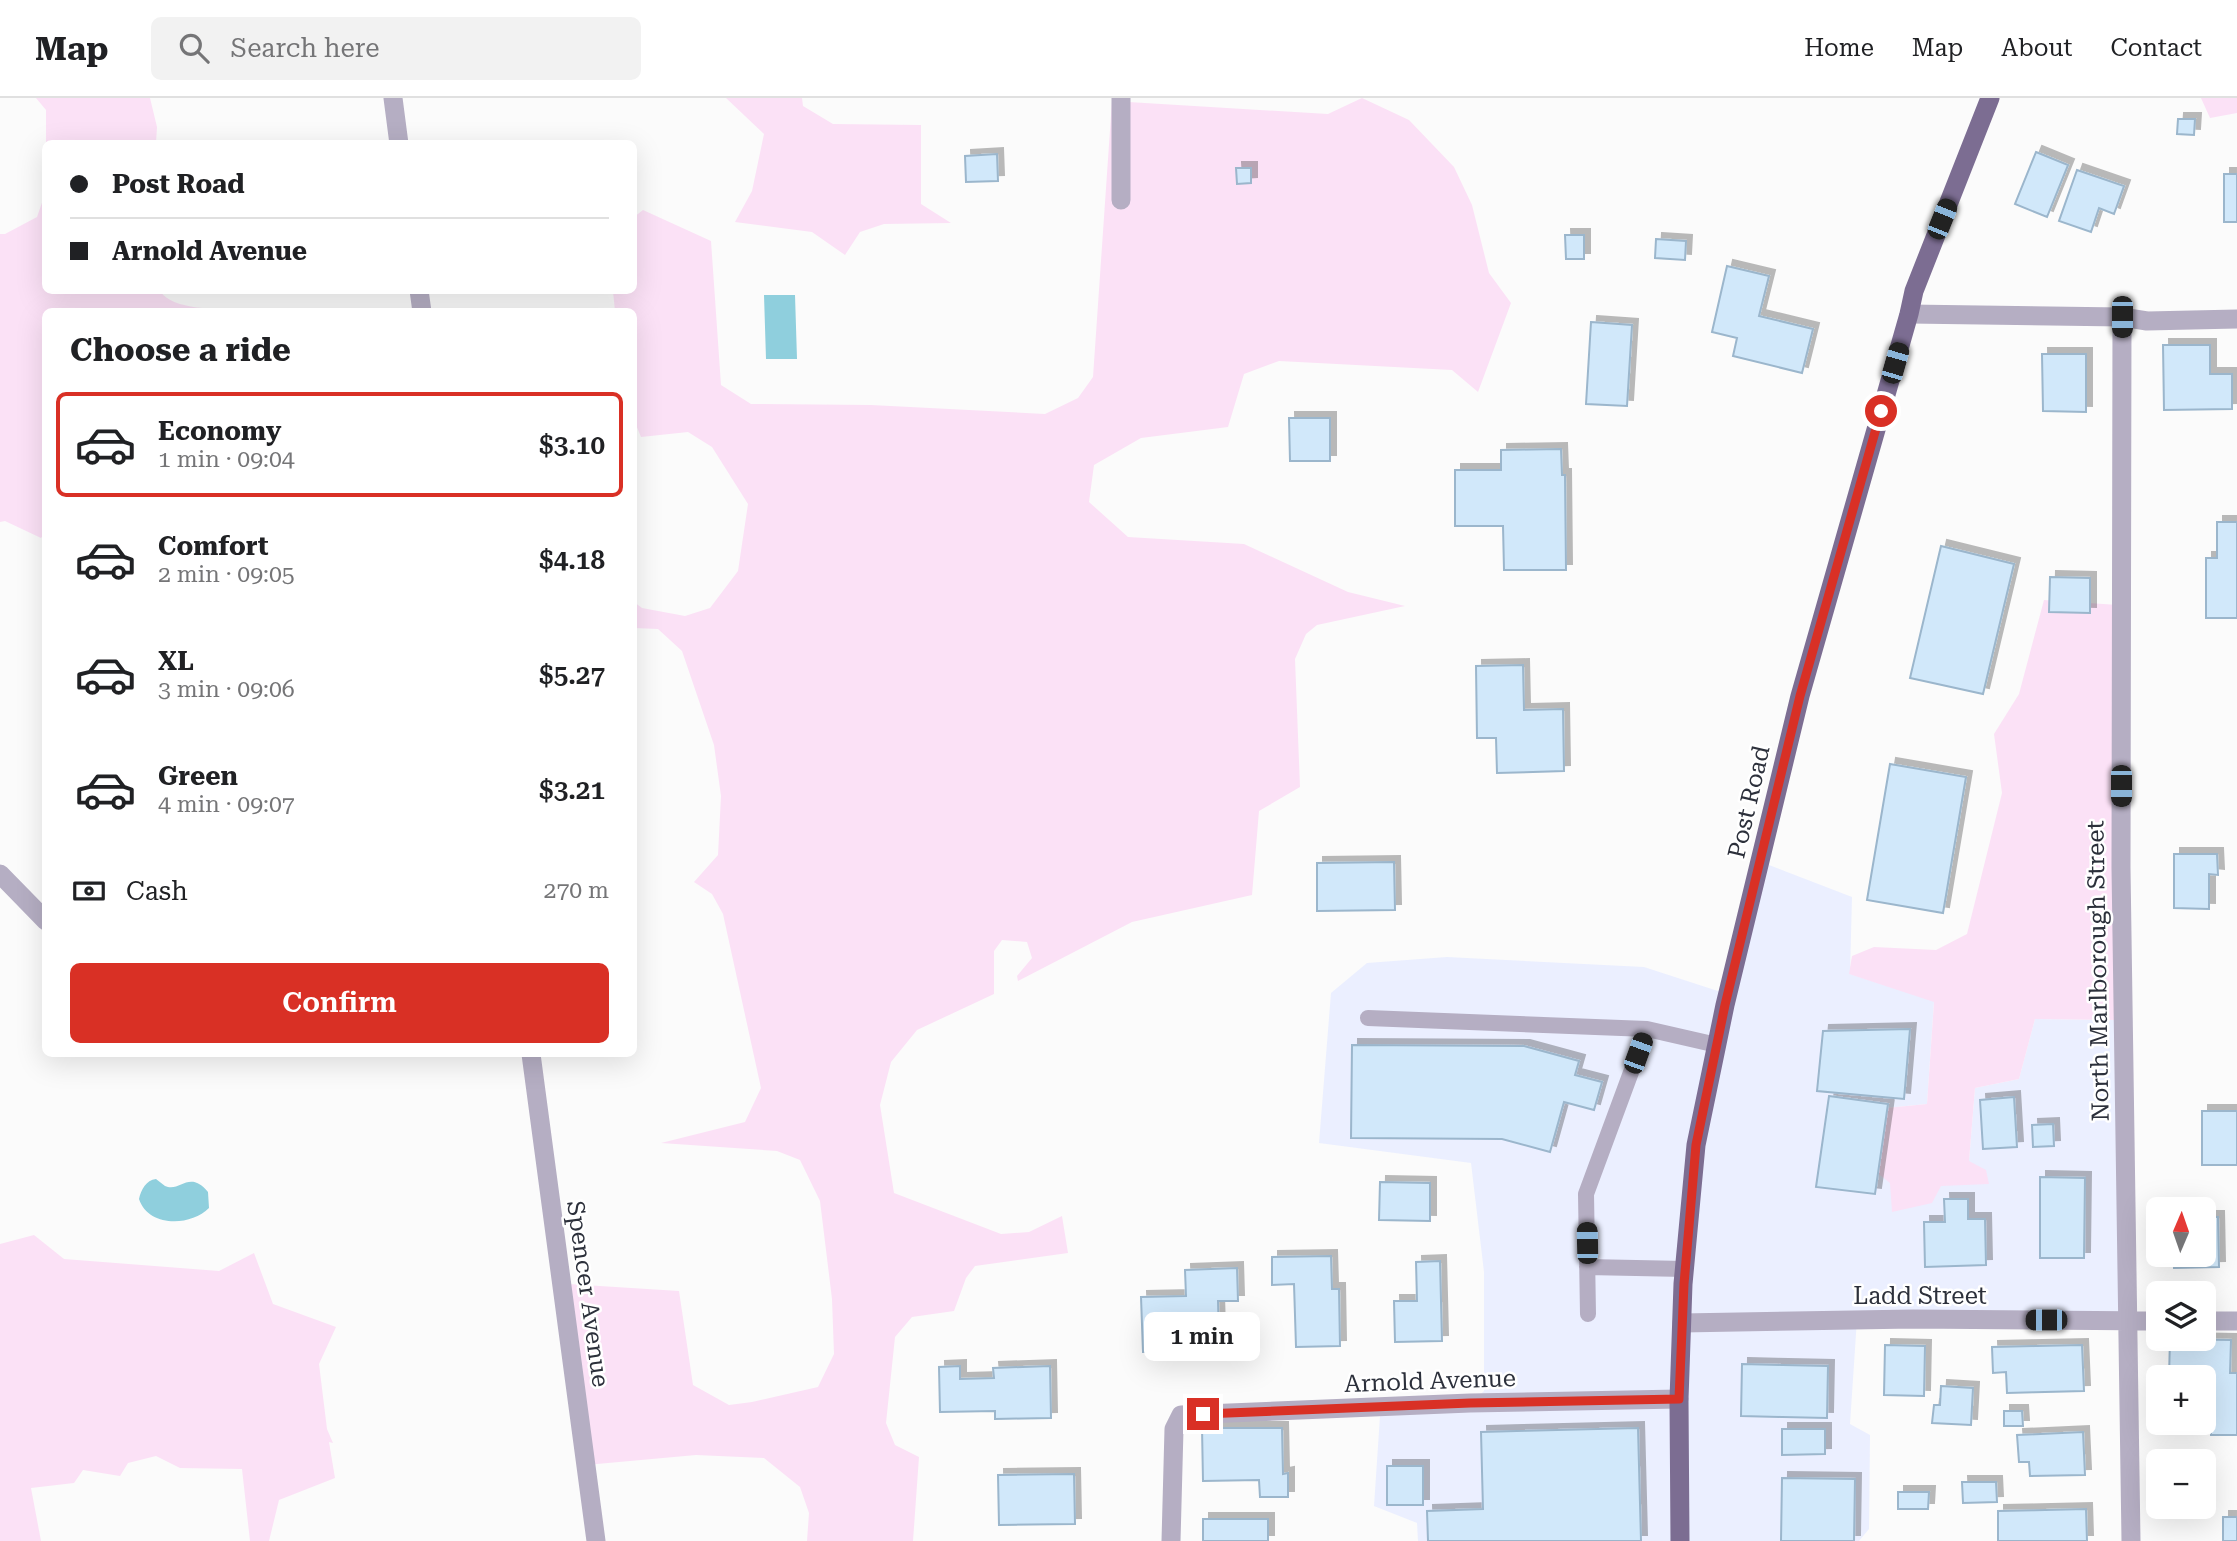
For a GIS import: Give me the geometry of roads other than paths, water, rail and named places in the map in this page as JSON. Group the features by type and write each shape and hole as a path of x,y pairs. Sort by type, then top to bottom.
{"main road":[{"name":"Post Road","path":"1680,1541 1679,1399 1685,1269 1696,1145 1717,1045 1800,696 1914,291 1990,98"}],"street":[{"path":"393,98 398,140"},
{"path":"1121,98 1121,200"},
{"path":"1909,314 2122,317 2147,321 2237,319"},
{"name":"North Marlborough Street","path":"2122,317 2121,868 2131,1541"},
{"path":"0,874 42,917"},
{"name":"Spencer Avenue","path":"531,1057 596,1541"},
{"name":"Ladd Street","path":"1682,1323 2146,1321"},
{"path":"2216,1321 2237,1321"},
{"name":"Arnold Avenue","path":"1171,1541 1174,1429 1181,1415 1470,1403 1679,1399"}],"lane":[{"path":"1368,1018 1647,1029 1717,1045"},
{"path":"1588,1314 1586,1194 1647,1029"},
{"path":"1587,1267 1685,1269"}],"water":[{"path":"764,295 795,295 797,359 766,359"},
{"path":"156,1179 170,1187 190,1182 201,1185 208,1192 209,1208 191,1219 181,1221 160,1219 151,1215 139,1199 144,1186"}]}
